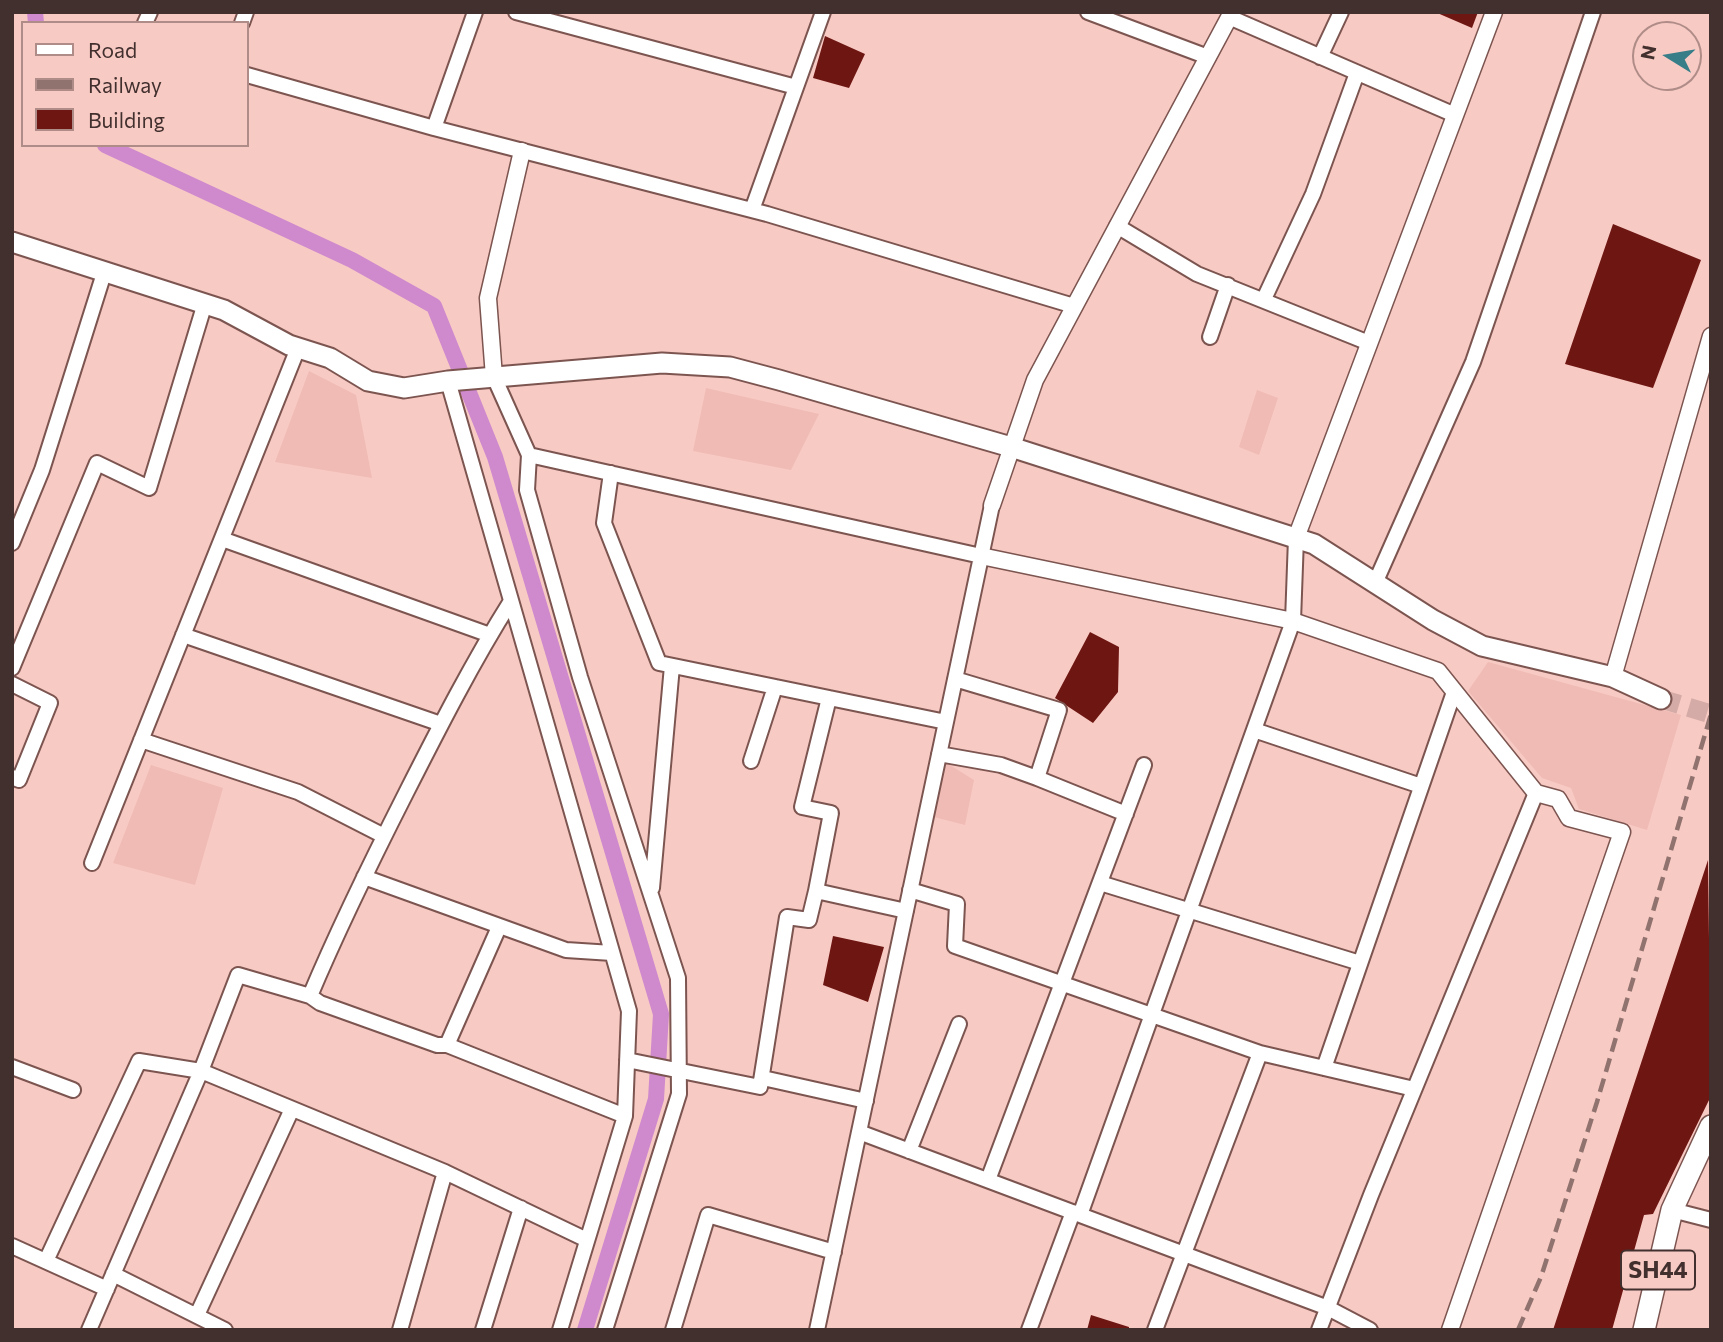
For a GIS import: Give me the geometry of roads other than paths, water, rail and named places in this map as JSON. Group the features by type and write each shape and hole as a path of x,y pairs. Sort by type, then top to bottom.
{"main road":[{"path":"12,242 205,303 299,348 330,358 368,381 404,388 448,381 662,363 730,367 1011,447 1314,544 1376,581 1433,620 1482,646 1613,677 1661,699"},
{"name":"SH44","path":"1644,1330 1672,1210 1711,1126"}],"street":[{"path":"434,128 475,12"},
{"path":"516,12 796,87"},
{"path":"752,210 823,12"},
{"path":"1088,12 1208,57"},
{"path":"1320,57 1341,12"},
{"path":"1029,1330 1077,1214 1153,1013 1293,621 1296,538 1494,12"},
{"path":"1376,581 1473,362 1593,12"},
{"path":"817,1330 992,505 1035,380 1231,15 1455,115"},
{"path":"1264,299 1313,194 1357,73"},
{"path":"248,75 434,128 752,210 1074,306"},
{"path":"523,151 488,298 494,377 529,455 527,490 580,677 678,978 679,1094 606,1330"},
{"path":"1118,226 1198,274 1369,343"},
{"path":"12,544 42,470 105,270"},
{"path":"1210,337 1228,285"},
{"path":"12,668 97,463 149,488 205,303"},
{"path":"1613,677 1711,336"},
{"path":"92,863 299,348"},
{"path":"448,381 629,1011 625,1116 560,1330"},
{"path":"529,455 981,556 1293,621 1438,671 1536,793 1558,799 1569,818 1622,832 1450,1330"},
{"path":"611,473 604,523 659,663 946,722"},
{"path":"222,539 490,635"},
{"path":"310,996 384,836 441,724 511,601"},
{"path":"183,635 441,724"},
{"path":"651,896 672,666"},
{"path":"955,679 1059,710 1037,778"},
{"path":"12,684 50,703 19,780 12,777"},
{"path":"751,761 775,687"},
{"path":"1324,1068 1454,692"},
{"path":"627,1060 679,1068 760,1087 787,917 809,920 831,813 802,807 829,698"},
{"path":"1254,730 1422,786"},
{"path":"141,740 299,792 384,836"},
{"path":"939,754 1001,765 1126,814"},
{"path":"988,1181 1144,765"},
{"path":"1319,1330 1414,1088 1536,793"},
{"path":"364,877 566,950 612,953"},
{"path":"1100,883 1360,963"},
{"path":"910,890 957,904 955,946 1153,1013 1260,1053 1414,1088"},
{"path":"816,891 906,911"},
{"path":"447,1045 499,927"},
{"path":"89,1330 201,1071 238,975 310,996 320,1003 437,1045 447,1045 625,1116"},
{"path":"909,1151 959,1024"},
{"path":"1155,1330 1260,1053"},
{"path":"46,1261 139,1061 201,1071 445,1172 587,1240"},
{"path":"12,1068 73,1090"},
{"path":"763,1078 866,1101"},
{"path":"197,1315 292,1108"},
{"path":"859,1132 1328,1308 1370,1330"},
{"path":"400,1330 445,1172"},
{"path":"483,1330 521,1208"},
{"path":"1672,1210 1711,1220"},
{"path":"673,1330 708,1215 834,1252"},
{"path":"12,1245 107,1289"},
{"path":"113,1274 226,1330"}],"waterway":[{"path":"35,12 36,21"},
{"path":"109,147 352,260 434,306 495,457 661,1014 656,1099 585,1330"}],"tunnel":[{"path":"1661,699 1711,714"}],"railway":[{"path":"1518,1330 1541,1277 1597,1102 1711,714"}]}
